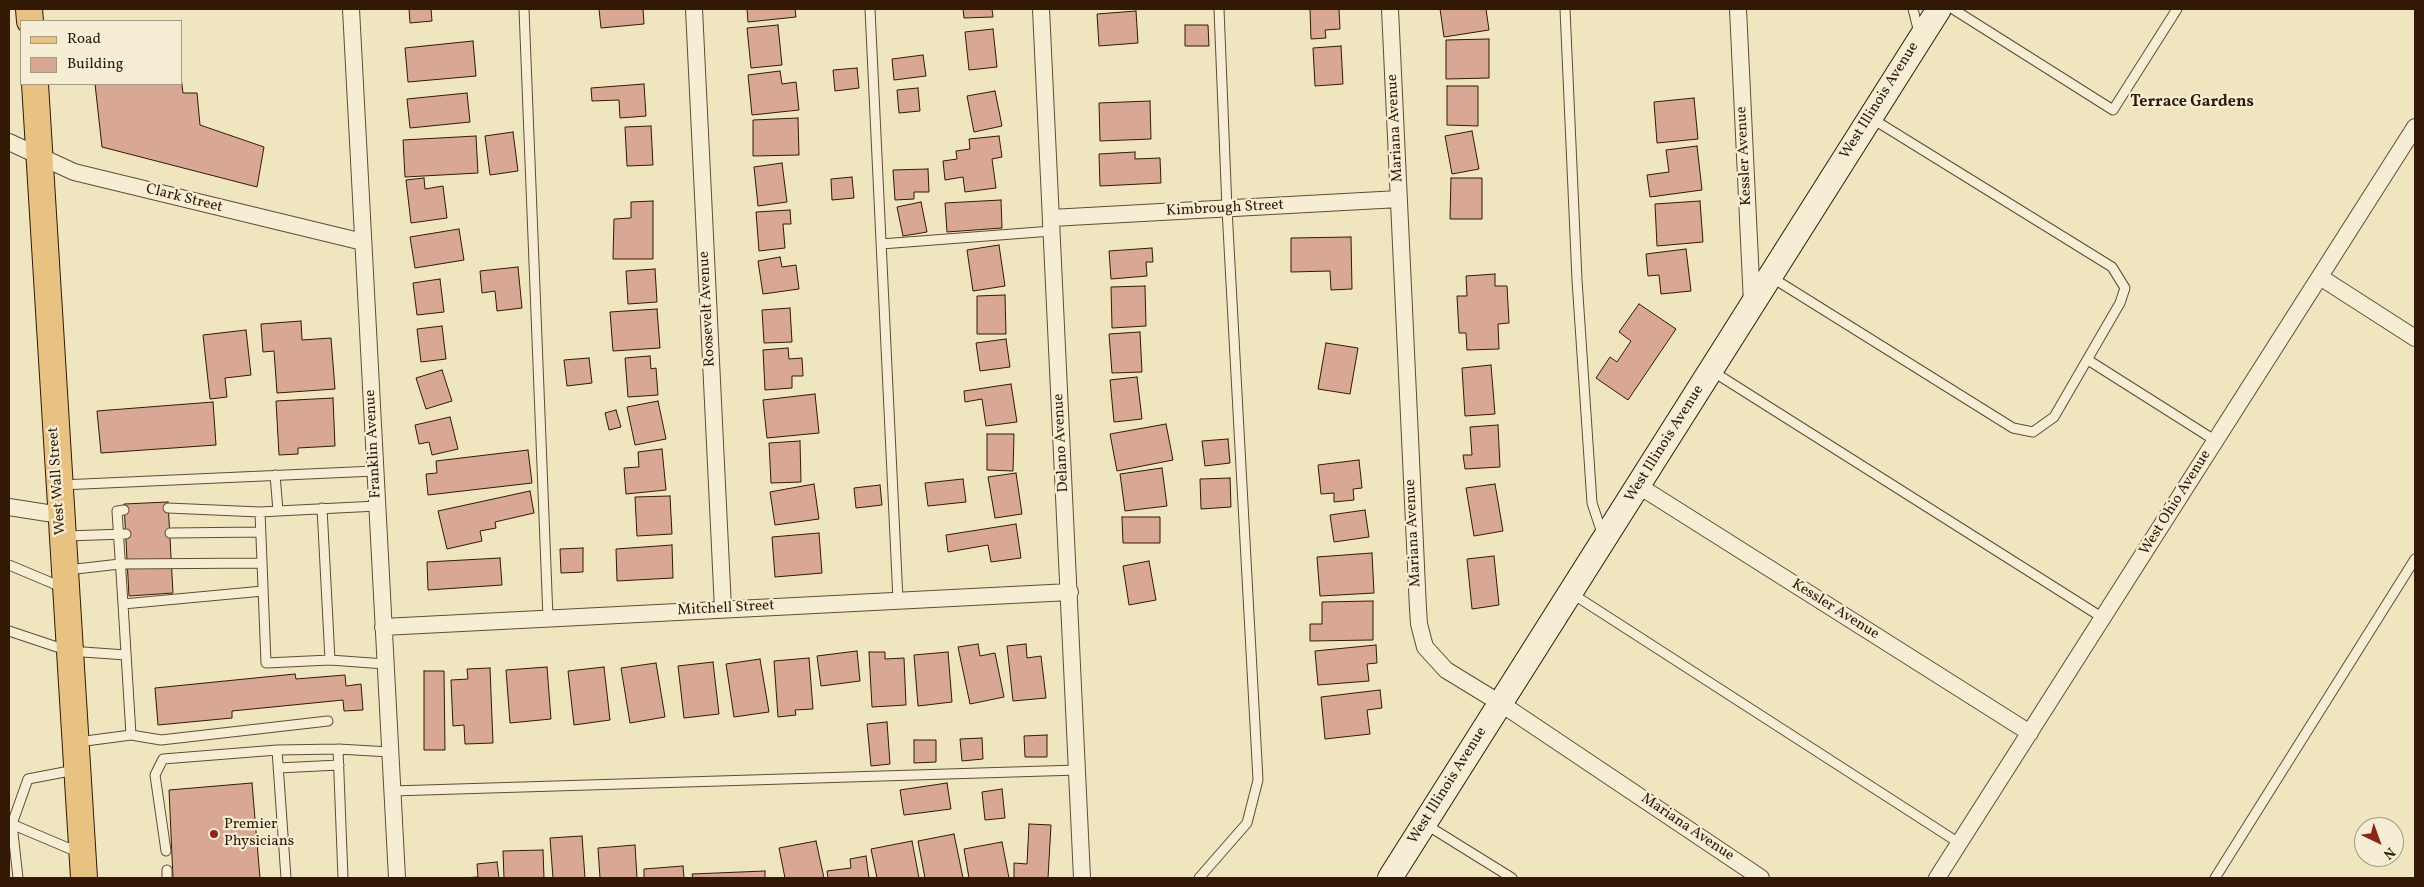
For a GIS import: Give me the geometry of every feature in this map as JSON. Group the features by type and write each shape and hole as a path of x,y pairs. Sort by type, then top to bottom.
{"main road":[{"name":"West Illinois Avenue","path":"1390,878 1605,541 1752,303 1939,9"},
{"name":"West Wall Street","path":"35,85 61,526 84,866"}],"street":[{"name":"Franklin Avenue","path":"351,9 397,878"},
{"name":"Roosevelt Avenue","path":"694,9 723,609"},
{"name":"Delano Avenue","path":"1042,9 1082,878"},
{"name":"Mariana Avenue","path":"1390,9 1420,631 1425,647 1438,663 1761,878"},
{"name":"Kessler Avenue","path":"1738,9 1752,303"},
{"name":"West Ohio Avenue","path":"1937,878 2415,129"},
{"name":"Clark Street","path":"9,142 74,172 363,242"},
{"name":"Kimbrough Street","path":"1052,225 1227,209 1399,199"},
{"path":"2320,277 2415,338"},
{"name":"Kessler Avenue","path":"1639,486 2030,734"},
{"path":"9,506 61,526"},
{"name":"Mitchell Street","path":"383,627 1070,592"}],"lane":[{"path":"524,9 548,618"},
{"path":"870,9 898,600"},
{"path":"1199,878 1247,823 1258,780 1227,209 1219,9"},
{"path":"1565,9 1577,280 1592,503 1605,541"},
{"path":"1913,9 1920,38"},
{"path":"1953,9 2113,110 2177,9"},
{"path":"1769,276 2013,428 2033,432 2054,417 2120,303 2125,288 2112,267 1870,118"},
{"path":"882,244 1052,225"},
{"path":"2088,360 2216,441"},
{"path":"1711,370 2103,618"},
{"path":"59,485 375,471"},
{"path":"275,475 278,511"},
{"path":"168,508 260,512 377,506"},
{"path":"322,508 330,660"},
{"path":"124,510 116,511 122,534 120,564 131,735"},
{"path":"260,512 266,663 330,660 385,664"},
{"path":"61,526 122,534"},
{"path":"170,533 260,532"},
{"path":"2215,878 2415,558"},
{"path":"9,565 65,579 120,564 262,564"},
{"path":"123,604 264,591"},
{"path":"1571,593 1960,843"},
{"path":"9,631 69,651 126,655"},
{"path":"76,742 131,735 160,740 328,721"},
{"path":"166,851 154,775 164,759 277,750 338,749 390,752"},
{"path":"338,749 344,878"},
{"path":"277,750 286,878"},
{"path":"278,768 339,765"},
{"path":"18,878 10,824 28,779 77,770"},
{"path":"392,791 1078,770"},
{"path":"10,824 84,866"},
{"path":"1425,824 1512,878"}],"building":[{"path":"409,9 431,9 432,21 410,23"},
{"path":"599,9 643,9 644,24 601,28"},
{"path":"747,9 795,9 796,17 748,22"},
{"path":"963,9 992,9 993,17 964,18"},
{"path":"1310,9 1339,9 1340,29 1325,30 1326,38 1311,39"},
{"path":"1440,9 1486,9 1489,30 1444,37"},
{"path":"1136,11 1138,43 1099,46 1097,14"},
{"path":"778,25 782,65 751,68 747,28"},
{"path":"1185,25 1208,25 1209,46 1185,46"},
{"path":"993,29 997,67 969,70 965,32"},
{"path":"1489,39 1489,78 1446,79 1446,40"},
{"path":"473,41 476,76 408,82 405,48"},
{"path":"1341,46 1343,84 1315,86 1313,48"},
{"path":"923,55 926,76 894,80 892,59"},
{"path":"857,68 859,88 835,91 833,70"},
{"path":"780,71 782,84 796,82 799,110 752,115 748,75"},
{"path":"644,84 646,116 620,118 619,100 592,101 591,88"},
{"path":"95,85 182,85 183,93 197,93 200,125 264,147 257,187 102,147"},
{"path":"1447,86 1478,86 1478,126 1447,125"},
{"path":"918,88 920,111 899,113 897,90"},
{"path":"995,91 1002,126 974,132 967,96"},
{"path":"467,93 470,122 410,128 407,99"},
{"path":"1694,98 1698,139 1657,143 1654,102"},
{"path":"1150,101 1151,139 1100,141 1099,103"},
{"path":"798,118 799,155 753,156 753,120"},
{"path":"651,126 653,165 627,166 625,127"},
{"path":"1472,131 1479,169 1452,174 1445,136"},
{"path":"513,132 518,171 490,175 485,136"},
{"path":"476,136 478,173 405,177 403,140"},
{"path":"999,136 1002,157 992,159 996,188 965,192 963,177 945,180 943,161 957,159 956,151 970,149 969,139"},
{"path":"1697,146 1702,190 1650,197 1647,175 1669,172 1666,150"},
{"path":"1135,152 1135,159 1160,158 1161,183 1100,186 1099,154"},
{"path":"782,163 787,202 758,206 754,167"},
{"path":"928,169 929,192 914,192 914,199 895,200 893,170"},
{"path":"852,177 854,198 832,200 831,179"},
{"path":"424,178 425,189 443,186 447,218 411,223 406,180"},
{"path":"1451,178 1482,178 1482,219 1450,219"},
{"path":"1001,200 1002,228 947,232 945,203"},
{"path":"653,201 653,259 613,259 614,219 631,218 631,202"},
{"path":"1700,201 1703,242 1657,246 1655,204"},
{"path":"921,202 927,232 903,236 897,207"},
{"path":"790,210 791,224 783,224 785,248 759,251 756,212"},
{"path":"459,229 464,260 415,268 410,237"},
{"path":"1351,237 1352,289 1331,290 1330,271 1291,272 1291,238"},
{"path":"999,245 1005,286 973,291 967,250"},
{"path":"1152,248 1153,262 1146,262 1147,276 1111,279 1109,251"},
{"path":"1686,249 1691,291 1661,294 1659,275 1648,276 1646,254"},
{"path":"780,257 782,267 796,265 799,289 763,294 758,261"},
{"path":"518,267 522,308 497,311 495,291 482,293 480,271"},
{"path":"655,269 657,302 628,304 626,271"},
{"path":"1495,274 1495,286 1507,286 1509,323 1498,324 1499,349 1467,350 1466,333 1459,333 1457,296 1467,296 1466,276"},
{"path":"440,279 444,312 417,315 413,283"},
{"path":"1145,286 1146,326 1112,328 1111,287"},
{"path":"1005,295 1006,334 977,334 977,296"},
{"path":"1639,304 1676,329 1628,400 1596,378 1610,357 1617,362 1631,341 1619,332"},
{"path":"790,308 792,342 764,343 762,310"},
{"path":"657,309 660,348 613,351 610,312"},
{"path":"301,321 302,340 331,338 335,389 277,393 274,351 263,352 261,324"},
{"path":"442,326 446,359 421,362 417,329"},
{"path":"246,330 251,375 225,378 227,397 210,399 203,335"},
{"path":"1140,332 1142,372 1112,373 1109,334"},
{"path":"1006,339 1010,367 980,371 976,343"},
{"path":"1326,343 1358,348 1350,394 1318,389"},
{"path":"788,348 789,359 802,358 803,376 792,376 792,388 765,390 763,350"},
{"path":"650,356 651,369 656,368 658,395 628,397 625,358"},
{"path":"589,358 592,383 567,386 564,360"},
{"path":"1491,365 1495,414 1465,416 1462,368"},
{"path":"442,370 452,401 426,409 416,378"},
{"path":"1137,377 1142,419 1114,422 1110,380"},
{"path":"1011,384 1017,422 986,426 982,399 965,402 964,391"},
{"path":"815,394 819,433 767,438 763,400"},
{"path":"333,398 335,446 298,448 298,454 279,455 276,401"},
{"path":"658,401 666,439 635,445 627,407"},
{"path":"213,402 216,445 101,453 97,411"},
{"path":"616,410 621,427 609,430 605,413"},
{"path":"450,417 458,449 432,455 429,442 419,444 415,425"},
{"path":"1166,424 1173,460 1117,471 1110,434"},
{"path":"1498,425 1500,467 1465,469 1463,455 1472,455 1470,427"},
{"path":"987,434 1014,434 1013,471 987,470"},
{"path":"1228,439 1230,463 1205,466 1202,441"},
{"path":"800,441 801,482 771,483 769,443"},
{"path":"662,449 666,490 626,494 624,468 639,467 638,452"},
{"path":"528,450 532,483 428,495 426,474 437,473 436,461"},
{"path":"1359,460 1362,488 1353,489 1354,500 1334,502 1334,493 1321,494 1318,465"},
{"path":"1162,468 1167,506 1125,511 1120,474"},
{"path":"1016,473 1022,514 995,518 988,477"},
{"path":"1230,478 1231,507 1201,509 1200,479"},
{"path":"963,479 966,502 928,506 925,483"},
{"path":"814,484 819,519 775,525 770,492"},
{"path":"1495,484 1503,531 1474,536 1466,488"},
{"path":"880,485 882,505 856,508 854,488"},
{"path":"530,491 534,513 495,522 496,528 480,531 482,541 447,549 438,511"},
{"path":"670,496 672,534 637,536 635,497"},
{"path":"168,502 173,593 129,596 124,504"},
{"path":"1365,510 1369,537 1334,542 1330,515"},
{"path":"1122,517 1160,517 1160,543 1123,543"},
{"path":"1016,524 1021,558 991,562 988,545 948,552 946,535"},
{"path":"819,533 822,573 775,577 772,537"},
{"path":"672,545 673,578 617,581 616,549"},
{"path":"583,548 583,572 561,573 560,549"},
{"path":"1372,553 1374,593 1320,596 1317,557"},
{"path":"1494,556 1499,605 1472,609 1467,559"},
{"path":"500,558 502,585 428,590 427,562"},
{"path":"1149,561 1156,600 1129,605 1123,566"},
{"path":"1373,601 1373,640 1310,641 1310,624 1322,624 1322,602"},
{"path":"978,644 980,656 995,653 1004,697 970,704 958,647"},
{"path":"1026,644 1027,658 1041,656 1046,698 1013,701 1007,646"},
{"path":"1376,645 1377,663 1367,664 1369,681 1318,685 1315,651"},
{"path":"857,651 860,681 821,686 817,656"},
{"path":"869,652 885,652 885,659 904,658 906,705 872,707"},
{"path":"948,652 952,702 918,706 914,655"},
{"path":"809,658 813,709 795,710 796,715 778,717 774,661"},
{"path":"760,659 769,712 734,717 726,664"},
{"path":"713,662 719,714 684,718 678,666"},
{"path":"656,663 665,717 630,723 621,668"},
{"path":"547,667 551,719 510,723 506,670"},
{"path":"604,667 610,720 574,725 568,671"},
{"path":"490,668 493,743 465,744 464,725 453,726 451,680 468,679 467,669"},
{"path":"424,671 444,671 445,750 424,750"},
{"path":"295,674 296,679 345,675 346,686 361,684 363,710 344,711 343,700 232,711 232,718 158,725 155,688"},
{"path":"1380,690 1382,708 1367,710 1370,734 1325,739 1321,697"},
{"path":"887,722 890,764 871,766 867,724"},
{"path":"1047,735 1047,757 1025,757 1024,736"},
{"path":"982,738 983,759 962,761 960,739"},
{"path":"914,740 936,740 936,762 914,763"},
{"name":"Premier Physicians","path":"252,783 260,878 173,878 169,790"},
{"path":"947,783 951,809 904,815 900,790"},
{"path":"1002,789 1005,818 985,820 982,792"},
{"path":"1029,824 1051,825 1048,878 1014,878 1014,863 1027,864"},
{"path":"954,834 963,878 925,878 918,841"},
{"path":"582,836 585,878 553,878 550,838"},
{"path":"816,841 824,878 785,878 779,848"},
{"path":"912,841 919,878 877,878 871,849"},
{"path":"1002,842 1009,878 969,878 964,849"},
{"path":"635,845 637,878 600,878 598,848"},
{"path":"543,850 544,878 504,878 503,851"},
{"path":"866,856 869,878 828,878 827,871 851,868 850,859"},
{"path":"497,862 499,878 463,878 478,877 477,864"},
{"path":"683,866 684,878 644,878 644,869"},
{"path":"765,871 765,878 693,878 692,874"}],"place":[{"name":"Premier Physicians","path":"214,834"}],"district":[{"name":"Terrace Gardens","path":"2192,103"}]}
